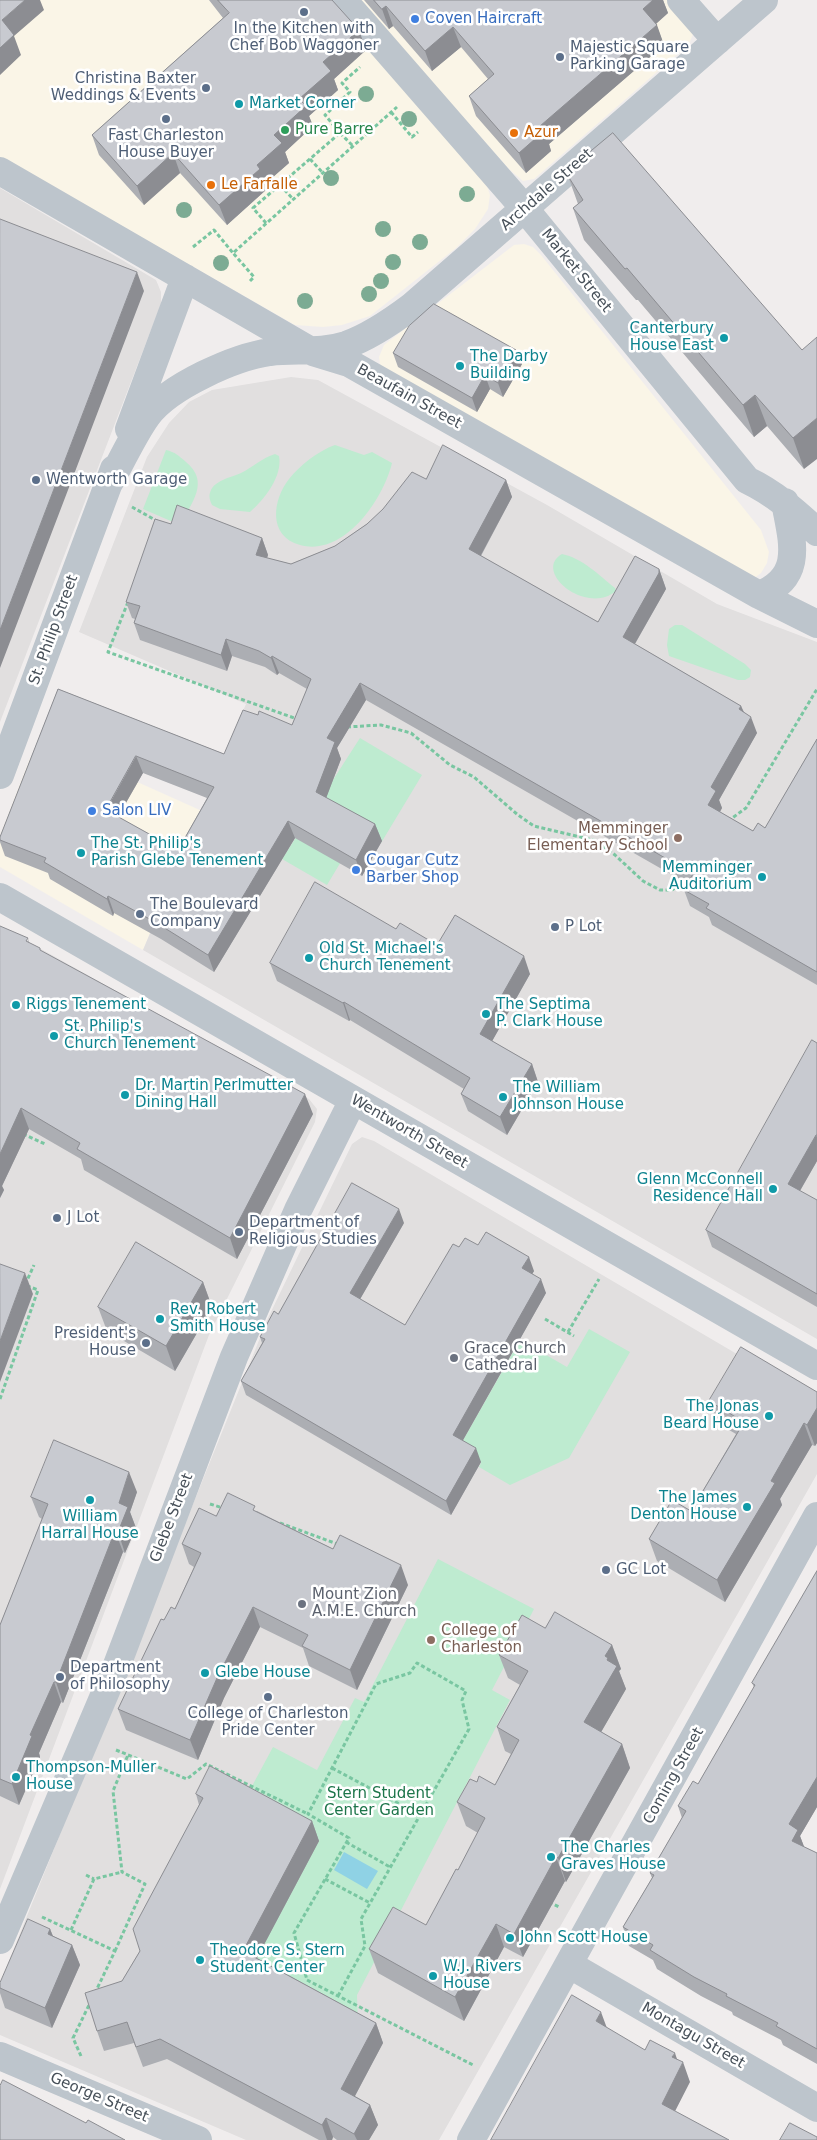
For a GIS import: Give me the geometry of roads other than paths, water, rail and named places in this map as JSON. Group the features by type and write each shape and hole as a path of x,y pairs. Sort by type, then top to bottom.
{"street":[{"name":"Market Street","path":"343,0 525,209 747,480 785,502 817,532"},
{"path":"681,0 717,41"},
{"name":"Archdale Street","path":"313,352 345,345 390,322 411,307 764,0"},
{"name":"Beaufain Street","path":"0,171 313,352 349,363 759,595 817,624"},
{"name":"St. Philip Street","path":"0,775 185,278"},
{"name":"St. Philip Street","path":"108,485 148,415 171,394 196,378 230,364 270,352 313,352"},
{"path":"759,595 780,584 792,563 791,533 785,502"},
{"name":"Wentworth Street","path":"0,897 817,1366"},
{"name":"Glebe Street","path":"0,1940 117,1665 234,1357 298,1210 353,1100"},
{"name":"Coming Street","path":"471,2140 570,1965 817,1516"},
{"name":"Montagu Street","path":"570,1965 817,2108"},
{"name":"George Street","path":"0,2056 198,2140"}],"water":[{"path":"344,1852 378,1871 367,1889 334,1870"}],"place":[{"name":"In the Kitchen with Chef Bob Waggoner","path":"304,12"},
{"name":"Coven Haircraft","path":"415,19"},
{"name":"Majestic Square Parking Garage","path":"560,57"},
{"name":"Christina Baxter Weddings & Events","path":"206,88"},
{"name":"Market Corner","path":"239,104"},
{"name":"Fast Charleston House Buyer","path":"166,119"},
{"name":"Pure Barre","path":"285,130"},
{"name":"Azur","path":"514,133"},
{"name":"Le Farfalle","path":"211,185"},
{"name":"Canterbury House East","path":"724,338"},
{"name":"The Darby Building","path":"460,366"},
{"name":"Wentworth Garage","path":"36,480"},
{"name":"Salon LIV","path":"92,811"},
{"name":"Memminger Elementary School","path":"678,838"},
{"name":"The St. Philip's Parish Glebe Tenement","path":"81,853"},
{"name":"Cougar Cutz Barber Shop","path":"356,870"},
{"name":"Memminger Auditorium","path":"762,877"},
{"name":"The Boulevard Company","path":"140,914"},
{"name":"P Lot","path":"555,927"},
{"name":"Old St. Michael's Church Tenement","path":"309,958"},
{"name":"Riggs Tenement","path":"16,1005"},
{"name":"The Septima P. Clark House","path":"486,1014"},
{"name":"St. Philip's Church Tenement","path":"54,1036"},
{"name":"Dr. Martin Perlmutter Dining Hall","path":"125,1095"},
{"name":"The William Johnson House","path":"503,1097"},
{"name":"Glenn McConnell Residence Hall","path":"773,1189"},
{"name":"J Lot","path":"57,1218"},
{"name":"Department of Religious Studies","path":"239,1232"},
{"name":"Rev. Robert Smith House","path":"160,1319"},
{"name":"President's House","path":"146,1343"},
{"name":"Grace Church Cathedral","path":"454,1358"},
{"name":"The Jonas Beard House","path":"769,1416"},
{"name":"William Harral House","path":"90,1500"},
{"name":"The James Denton House","path":"747,1507"},
{"name":"GC Lot","path":"606,1570"},
{"name":"Mount Zion A.M.E. Church","path":"302,1604"},
{"name":"College of Charleston","path":"431,1640"},
{"name":"Glebe House","path":"205,1673"},
{"name":"Department of Philosophy","path":"60,1677"},
{"name":"College of Charleston Pride Center","path":"268,1697"},
{"name":"Thompson-Muller House","path":"16,1777"},
{"name":"The Charles Graves House","path":"551,1857"},
{"name":"John Scott House","path":"510,1938"},
{"name":"Theodore S. Stern Student Center","path":"200,1960"},
{"name":"W.J. Rivers House","path":"433,1976"}],"park label":[{"name":"Stern Student Center Garden","path":"379,1802"}]}
